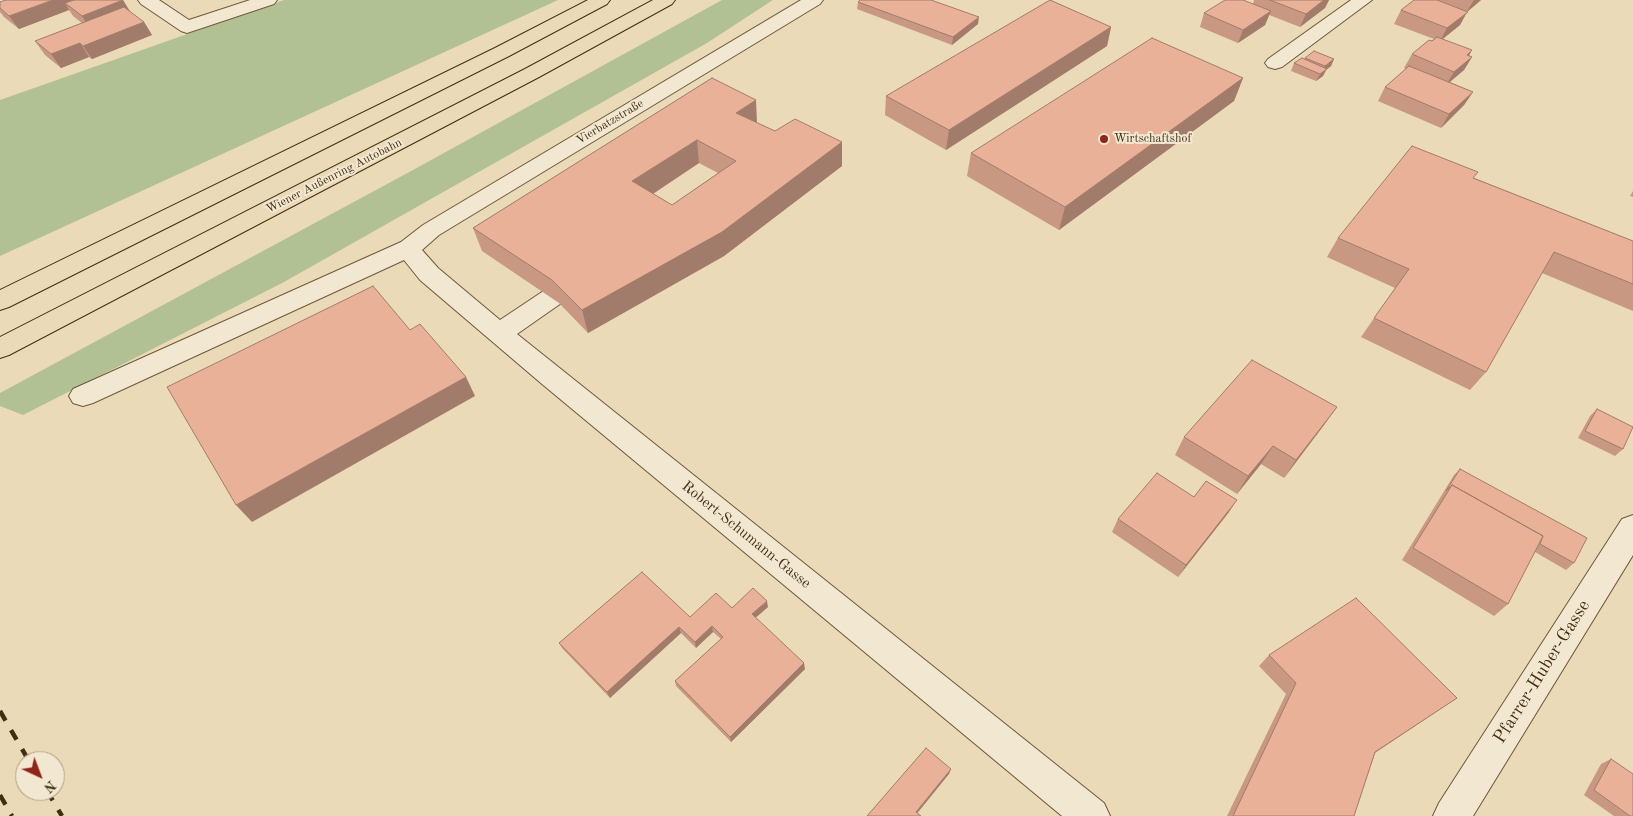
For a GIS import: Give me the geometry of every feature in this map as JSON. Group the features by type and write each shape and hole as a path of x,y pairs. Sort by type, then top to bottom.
{"highway":[{"path":"3,300 502,52 601,0"},
{"name":"Wiener Außenring Autobahn","path":"0,348 532,73 666,0"}],"street":[{"path":"147,0 187,27 268,0"},
{"name":"Vierbatzstraße","path":"83,396 408,248 431,230 814,0"},
{"path":"1275,63 1363,0"},
{"name":"Robert-Schumann-Gasse","path":"408,248 429,274 1091,816"},
{"path":"500,333 552,298"},
{"name":"Pfarrer-Huber-Gasse","path":"1452,816 1633,528"}],"green space":[{"path":"284,0 558,0 0,256 0,100"},
{"path":"722,0 773,0 707,43 284,282 23,415 0,406 0,393 413,170"}],"building":[{"path":"6,0 53,0 9,16 0,8 0,2"},
{"path":"74,0 123,0 82,16 65,3"},
{"path":"860,0 931,0 979,17 953,37 858,2"},
{"path":"1050,0 1111,27 949,130 886,96"},
{"path":"1225,0 1243,0 1271,11 1243,30 1204,13"},
{"path":"1270,0 1324,0 1306,14"},
{"path":"1414,0 1437,0 1468,12 1447,28 1401,10"},
{"path":"124,7 144,22 83,46 80,43 51,54 35,41"},
{"path":"1437,37 1472,50 1467,55 1472,57 1454,72 1412,54 1429,40 1432,41"},
{"name":"Wirtschaftshof","path":"1152,38 1243,78 1065,207 971,153"},
{"path":"1314,51 1334,59 1325,66 1305,58"},
{"path":"1302,58 1327,69 1320,74 1294,63"},
{"path":"1409,66 1473,92 1449,114 1385,87"},
{"path":"712,78 756,100 736,113 775,131 795,119 842,142 722,232 582,310 552,280 473,228","holes":["697,140 736,161 672,205 632,181"]},
{"path":"1412,146 1478,172 1473,178 1633,241 1633,284 1554,252 1486,372 1374,318 1409,269 1338,238"},
{"path":"373,286 410,330 420,324 466,377 236,505 167,387"},
{"path":"1252,360 1337,407 1296,460 1273,446 1248,476 1184,437"},
{"path":"1597,409 1633,427 1623,449 1585,431"},
{"path":"1460,469 1587,538 1574,563 1540,544 1543,536 1452,485 1446,491"},
{"path":"1157,473 1194,497 1206,481 1237,500 1186,565 1118,519"},
{"path":"1452,485 1543,536 1508,604 1413,548"},
{"path":"642,572 690,617 716,593 732,608 753,588 767,601 752,614 804,663 730,737 675,681 723,637 712,626 695,642 679,627 607,692 559,643"},
{"path":"1356,598 1457,698 1375,752 1354,816 1233,816 1296,683 1269,655"},
{"path":"926,748 951,769 916,812 921,816 867,816"},
{"path":"1611,759 1633,774 1633,816 1630,816 1594,790"}],"railway":[{"path":"0,711 23,751"},
{"path":"0,795 12,816"},
{"path":"53,801 62,816"}],"place":[{"name":"Wirtschaftshof","path":"1104,139"}]}
